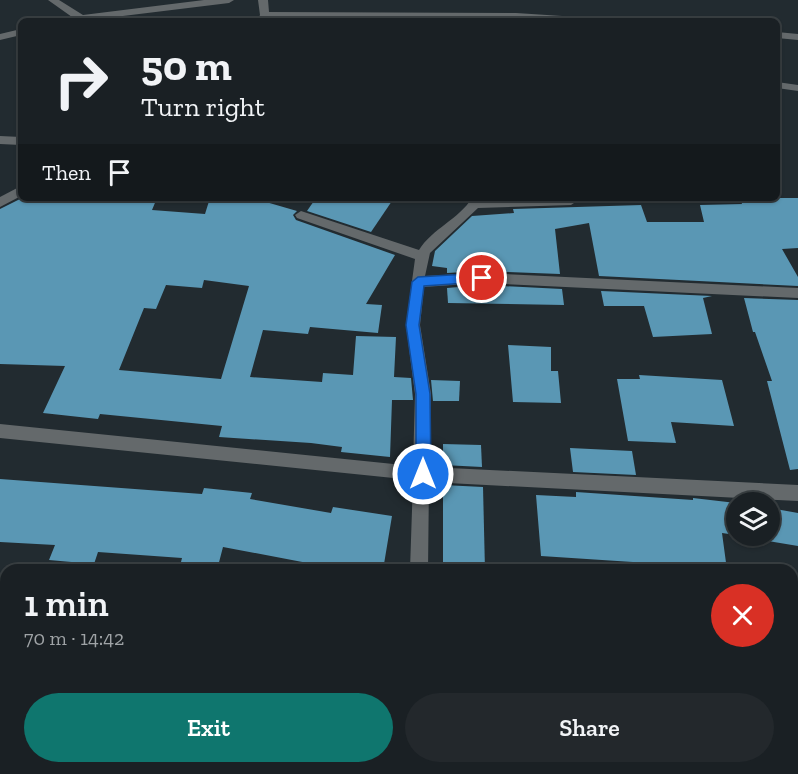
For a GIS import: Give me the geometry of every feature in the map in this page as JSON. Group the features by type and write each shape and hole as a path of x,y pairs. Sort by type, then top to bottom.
{"street":[{"path":"53,0 79,17"},
{"path":"76,18 229,0"},
{"path":"263,0 263,18 516,12 567,18"},
{"path":"0,37 18,33"},
{"path":"780,35 798,37"},
{"path":"780,85 798,88"},
{"path":"0,140 18,141"},
{"path":"0,203 18,192"},
{"path":"419,564 423,394 413,325 421,256 449,225 477,201 571,201"},
{"path":"302,215 421,256"},
{"path":"418,282 482,278 798,293"},
{"path":"0,431 423,474 798,493"}],"building":[{"path":"780,198 798,198 798,248 782,249 798,277 798,286 599,276 589,223 555,229 560,274 482,271 447,273 447,268 432,266 435,251 472,216 514,213 513,209 641,205 647,222 704,222 700,205 742,204 741,201 780,201"},
{"path":"18,200 156,201 152,210 205,214 209,201 262,201 297,211 293,215 296,220 395,255 366,304 382,305 378,333 310,327 308,334 263,330 250,377 322,382 323,373 353,375 356,336 396,337 394,377 411,378 413,400 392,400 390,457 341,452 342,447 311,443 219,437 222,426 100,414 98,419 43,413 65,366 0,364 0,209","holes":["204,280 249,286 221,379 119,370 144,308 156,309 166,285 202,288"]},
{"path":"314,201 392,201 371,232 307,211"},
{"path":"482,285 562,289 564,305 448,303 447,288"},
{"path":"601,291 712,296 703,298 712,334 653,337 644,306 604,306"},
{"path":"744,298 798,300 798,469 790,470 767,381 772,381 755,332 753,332"},
{"path":"508,345 551,347 551,371 558,371 561,403 513,402"},
{"path":"639,375 722,380 734,426 671,422 676,443 628,441 617,379 640,379"},
{"path":"431,380 460,381 459,401 433,401"},
{"path":"443,444 481,445 482,467 443,465"},
{"path":"570,448 632,451 636,475 573,472"},
{"path":"0,479 202,494 204,488 252,493 250,499 331,513 333,507 392,516 384,564 313,564 223,547 219,564 180,564 182,558 98,552 94,564 49,560 55,545 0,542"},
{"path":"443,485 483,487 485,564 443,564"},
{"path":"576,492 726,502 726,534 722,533 726,564 648,564 541,556 536,495 576,497"},
{"path":"780,510 798,513 798,546 780,543"}],"route":[{"path":"423,474 423,394 413,325 418,282 482,278"}]}
